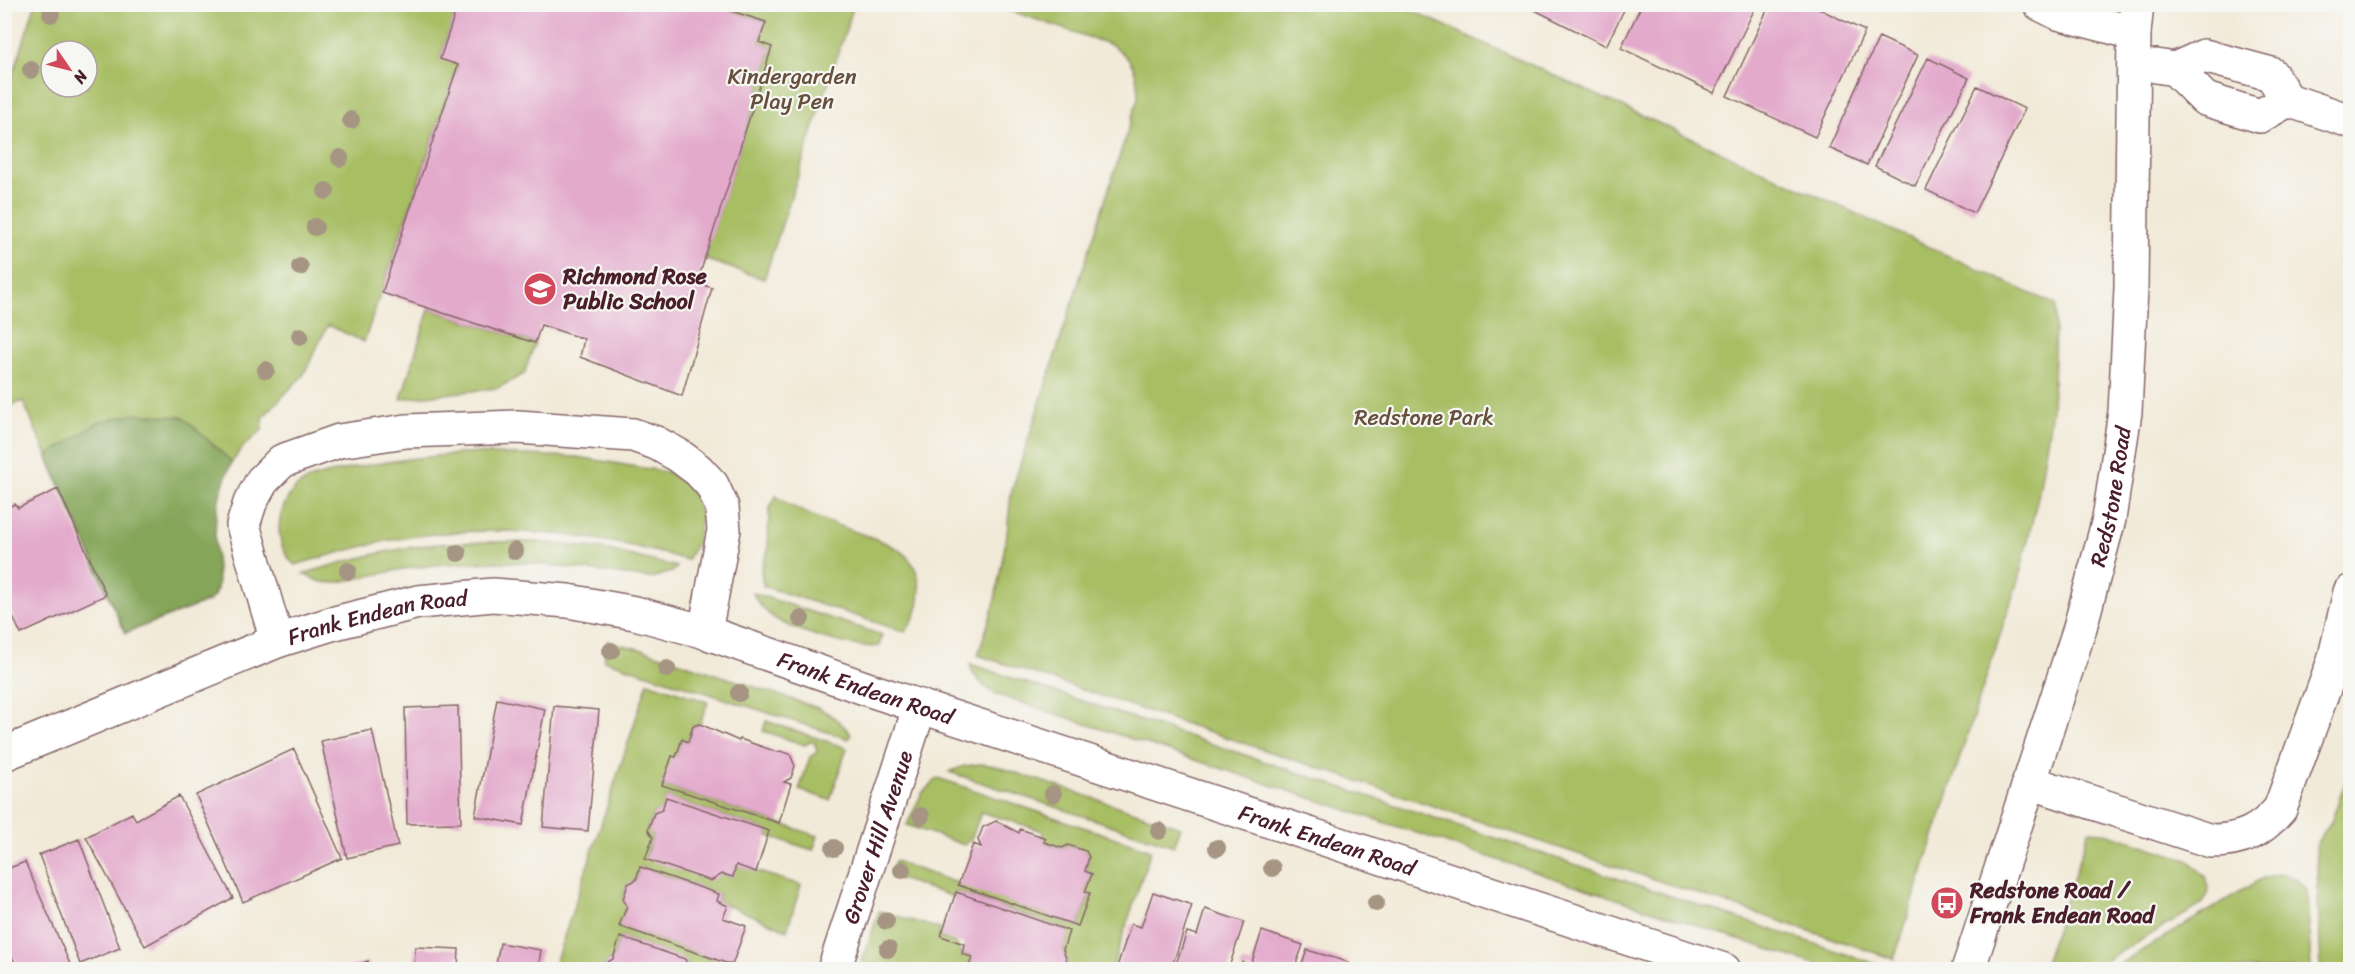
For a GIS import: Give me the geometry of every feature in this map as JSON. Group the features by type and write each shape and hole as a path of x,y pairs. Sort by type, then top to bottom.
{"street":[{"path":"2040,4 2058,13 2135,33 2175,69 2204,56 2271,74 2288,100 2350,121"},
{"name":"Redstone Road","path":"1968,969 2079,631 2106,530 2124,423 2131,288 2135,33"},
{"path":"277,641 243,525 250,503 262,481 282,461 339,441 406,431 518,427 633,435 656,443 678,455 698,470 712,485 722,507 724,530 705,633"},
{"path":"2030,782 2211,841 2233,841 2259,829 2267,824 2280,808 2334,662 2350,592"},
{"name":"Frank Endean Road","path":"4,754 277,641 331,624 418,602 493,595 579,603 635,613 705,633 920,706 1724,969"},
{"name":"Grover Hill Avenue","path":"834,969 920,706"}],"green space":[{"path":"35,5 458,5 440,58 458,65 364,342 328,325 304,374 264,416 262,430 244,446 232,462 220,489 215,511 217,589 209,601 125,633 23,401 5,408 5,100"},
{"name":"Kindergarden Play Pen","path":"720,5 854,5 764,279 704,259 772,47 759,42 766,21 719,7"},
{"name":"Redstone Park","path":"993,5 1400,5 2056,305 2052,410 2039,492 2020,574 1894,959 978,655 994,605 1007,534 1011,493 1138,98 1136,74 1133,67 1125,56 1112,45"},
{"path":"429,309 535,343 524,374 498,388 401,399"},
{"path":"135,414 183,417 232,462 217,508 215,544 218,581 213,597 209,601 125,633 47,456 101,421"},
{"path":"467,453 578,457 667,472 687,486 694,497 701,516 697,542 687,560 651,550 578,537 503,531 466,532 392,540 295,565 287,556 280,538 280,519 288,498 304,482 322,475 371,465"},
{"path":"776,496 808,514 887,543 908,558 914,567 920,589 916,612 905,632 763,586 761,569 768,550 769,510"},
{"path":"462,542 536,542 604,549 677,567 672,572 651,578 530,563 493,562 444,564 403,569 335,583 321,582 303,574 404,548"},
{"path":"753,593 882,635 879,646 869,647 844,643 791,626 768,613"},
{"path":"607,641 647,651 818,708 836,719 851,734 849,739 604,660"},
{"path":"970,664 1889,969 1829,969 995,694 979,681"},
{"path":"648,682 708,702 700,724 693,726 688,742 682,740 662,785 818,836 813,850 768,836 769,831 666,797 662,810 654,813 648,829 653,837 645,858 733,877 736,865 801,885 787,930 717,901 719,894 641,867 636,880 628,884 623,898 627,906 620,926 732,965 733,963 752,969 690,969 684,959 620,937 613,959 606,963 603,969 553,970"},
{"path":"766,721 847,748 830,800 799,790 810,757 817,752 815,743 810,742 805,745 763,731"},
{"path":"981,764 996,766 1181,827 1174,846 949,772 964,766"},
{"path":"2350,770 2350,969 2321,969 2316,844 2331,822"},
{"path":"938,778 1151,850 1112,969 1065,969 1067,961 1063,950 1069,930 956,892 954,897 891,876 895,861 1078,926 1090,894 1085,892 1092,874 1085,871 1089,857 1086,851 1068,845 1062,848 1044,842 1043,831 981,812 972,837 964,845 907,825 922,793"},
{"path":"2089,831 2103,832 2188,860 2205,876 2209,892 2203,903 2196,908 2091,969 2043,969"},
{"path":"2278,874 2295,879 2307,891 2311,969 2111,969 2261,879"},
{"path":"879,911 941,929 939,937 956,943 962,954 972,957 969,967 975,969 873,970 861,965"}],"building":[{"path":"458,4 720,4 719,7 766,22 759,42 772,47 697,283 712,288 682,396 580,357 584,339 541,325 535,343 382,293 458,65 440,59"},
{"path":"1523,4 1627,4 1606,46"},
{"path":"1642,4 1757,4 1714,93 1621,48"},
{"path":"1770,4 1809,4 1865,31 1815,137 1727,96"},
{"path":"1879,37 1918,55 1867,165 1829,148"},
{"path":"1928,58 1969,78 1915,186 1875,166"},
{"path":"1977,86 2025,109 1974,213 1926,190"},
{"path":"58,489 106,595 21,634 4,598 4,509 15,504 18,508"},
{"path":"497,699 545,709 523,825 475,816"},
{"path":"458,706 461,823 407,824 405,708"},
{"path":"554,706 599,710 588,831 543,827"},
{"path":"700,724 739,741 740,739 777,752 790,754 795,766 791,778 784,782 791,784 779,823 662,785 672,756 676,757 682,739 688,742 693,726"},
{"path":"372,730 398,846 347,858 321,741"},
{"path":"294,749 342,858 243,902 196,795"},
{"path":"179,796 233,898 145,946 86,837 132,813 136,820"},
{"path":"666,797 769,831 756,872 736,865 733,877 722,874 711,881 645,859 653,837 648,830 654,813 662,810"},
{"path":"996,821 1019,833 1020,829 1046,838 1044,842 1062,848 1068,845 1086,851 1089,857 1085,871 1092,874 1085,892 1090,893 1078,926 958,885 973,844 981,847 978,840 983,827"},
{"path":"79,839 120,948 80,964 39,855"},
{"path":"25,862 70,964 58,970 18,970 4,939 4,870"},
{"path":"640,867 719,894 717,901 728,906 723,918 746,926 732,965 619,926 627,906 623,899 628,884 636,880"},
{"path":"956,892 1069,931 1063,950 1067,961 1065,970 975,970 969,967 972,957 962,954 964,944 941,936"},
{"path":"1153,892 1192,905 1172,967 1168,970 1116,970 1131,924 1141,927"},
{"path":"1205,909 1244,922 1228,970 1174,970 1187,932 1197,935"},
{"path":"1262,931 1303,945 1294,970 1240,970 1242,962 1251,965"},
{"path":"620,937 685,959 689,970 603,970 606,963 613,959"},
{"path":"500,943 541,950 538,970 495,970"},
{"path":"415,947 459,949 458,970 414,970"},
{"path":"1307,950 1348,962 1345,970 1300,970"},
{"path":"368,961 370,970 344,970 344,969"}],"place":[{"name":"Richmond Rose Public School","path":"540,289"},
{"name":"Redstone Road / Frank Endean Road","path":"1947,903"}]}
